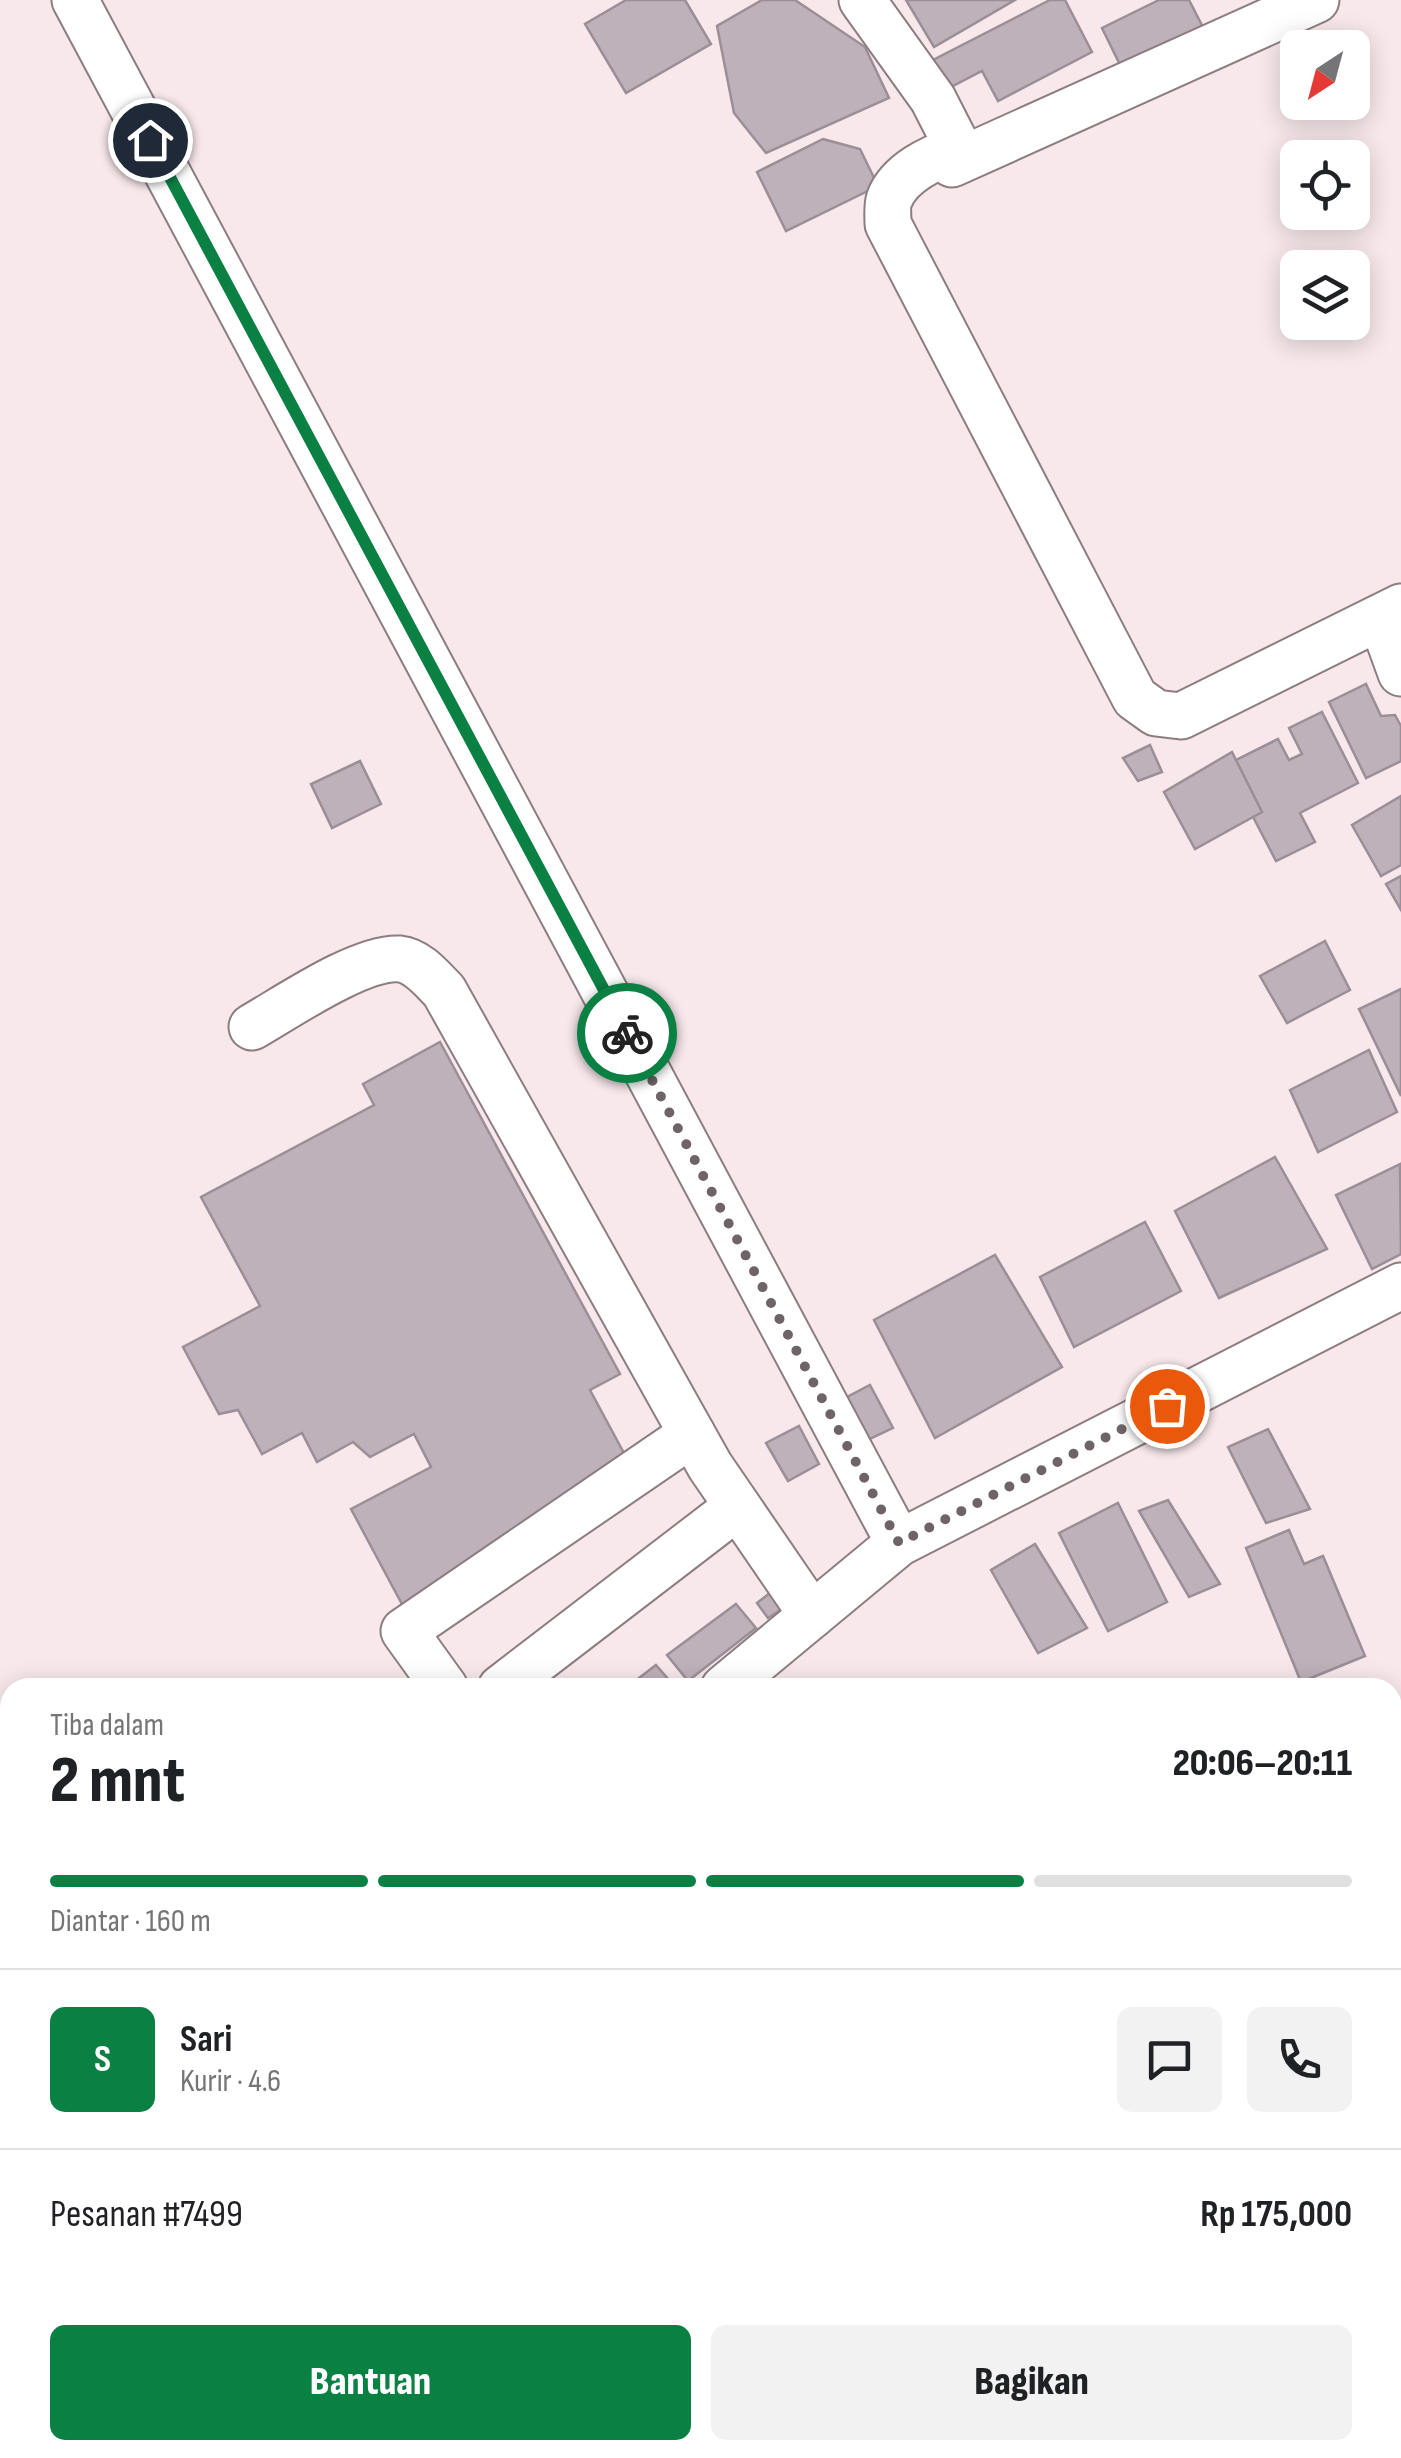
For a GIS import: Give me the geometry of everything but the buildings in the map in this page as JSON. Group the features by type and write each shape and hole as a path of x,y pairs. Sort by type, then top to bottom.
{"street":[{"path":"75,0 899,1543"},
{"path":"862,0 934,99 958,148 952,164 1316,0"},
{"path":"958,148 920,165 900,184 888,200 888,224 1135,698 1156,713 1181,716 1391,612 1401,673"},
{"path":"252,1027 368,962 402,959 417,965 444,991 692,1434 812,1615"},
{"path":"736,1678 899,1543 1401,1286"},
{"path":"438,1678 404,1631 692,1434"},
{"path":"514,1678 737,1507"}],"way so far":[{"path":"627,1033 899,1543 1167,1406"}],"route":[{"path":"150,140 627,1033"}]}
